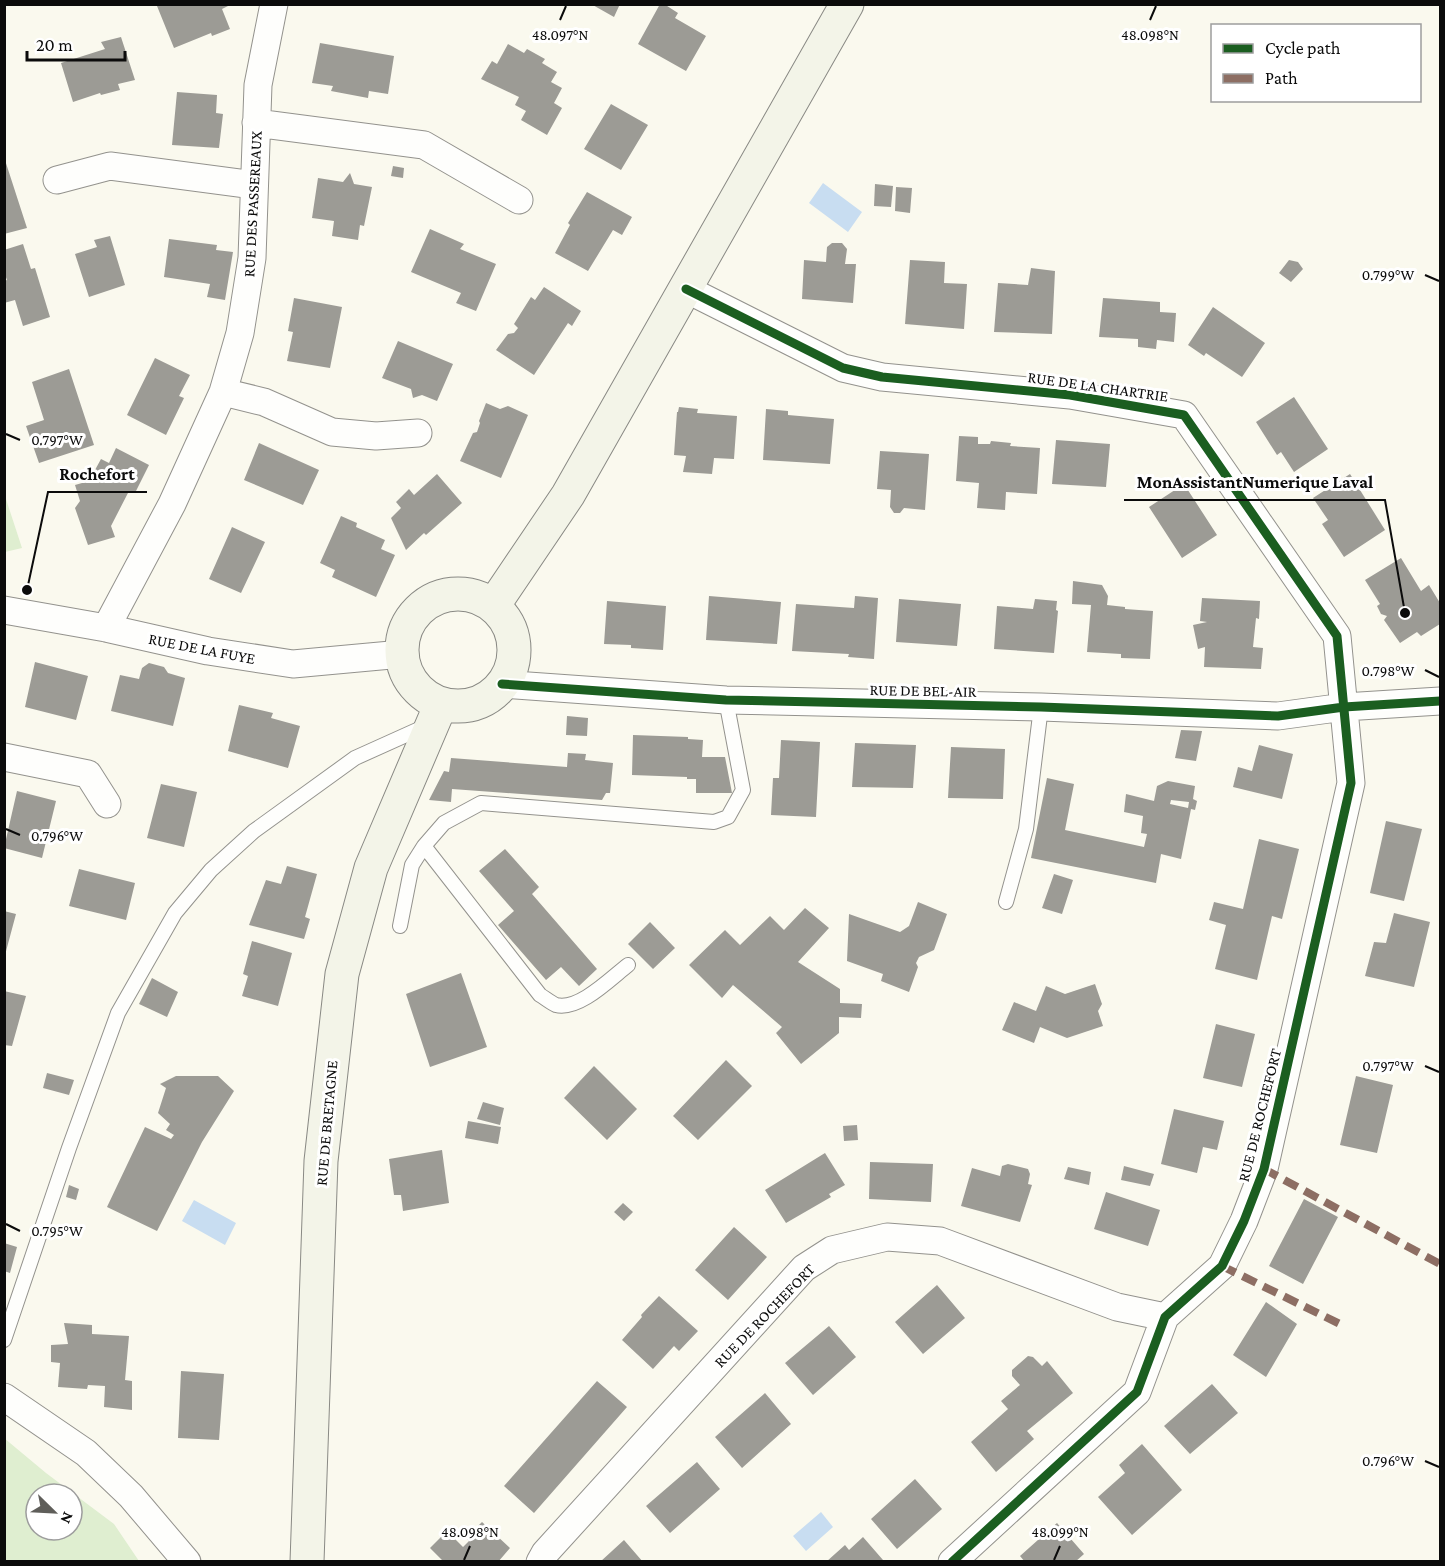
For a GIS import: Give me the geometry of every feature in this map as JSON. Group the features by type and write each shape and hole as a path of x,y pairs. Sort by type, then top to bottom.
{"street":[{"name":"RUE DES PASSEREAUX","path":"106,627 172,504 223,392 240,333 252,258 258,85 274,4"},
{"path":"493,606 568,495 847,4"},
{"path":"256,123 424,145 519,200"},
{"path":"57,180 110,166 254,185"},
{"name":"RUE DE LA CHARTRIE","path":"686,289 843,368 882,377 1070,395 1184,415 1337,636 1344,707"},
{"path":"223,392 264,402 333,432 376,436 418,433"},
{"path":"464,594 479,598 493,606 510,629 513,658 509,672 502,684 490,696 437,713 429,698 410,680 404,667 403,638 409,623 418,610 432,600 447,595 464,594"},
{"name":"RUE DE LA FUYE","path":"4,610 106,627 208,651 294,664 402,654"},
{"name":"RUE DE BEL-AIR","path":"502,684 726,700 1041,707 1278,716 1344,707 1440,701"},
{"name":"RUE DE ROCHEFORT","path":"952,1562 1137,1392 1165,1317 1222,1266 1244,1221 1264,1169 1351,783 1344,707"},
{"name":"RUE DE BRETAGNE","path":"307,1562 321,1161 342,974 372,868 437,713"},
{"path":"4,757 88,774 107,804"},
{"name":"RUE DE ROCHEFORT","path":"540,1562 545,1553 804,1268 832,1250 886,1237 940,1241 1117,1307 1165,1317"},
{"path":"4,1397 86,1453 131,1496 187,1562"}],"lane":[{"path":"400,926 412,865 424,846 444,823 481,803 714,822 728,817 743,790 726,700"},
{"path":"1006,902 1026,829 1041,707"},
{"path":"4,1340 118,1012 175,914 211,870 254,831 355,758 437,713"},
{"path":"424,846 540,995 556,1005 572,1005 591,995 628,965"}],"green space":[{"path":"5,496 22,548 4,552"},
{"path":"4,1438 58,1482 24,1482 24,1542 84,1542 84,1502 114,1524 139,1561 5,1561"}],"water":[{"path":"823,183 862,212 848,232 809,203"},
{"path":"194,1200 236,1223 225,1245 182,1221"},
{"path":"821,1512 833,1527 806,1551 793,1536"}],"building":[{"path":"160,4 232,4 222,9 230,29 212,36 211,33 174,48 157,6"},
{"path":"591,4 620,4 614,17"},
{"path":"660,4 678,13 675,18 706,36 686,71 638,44"},
{"path":"121,37 135,80 118,84 120,90 101,95 100,93 73,102 61,63 105,49 101,42"},
{"path":"320,43 394,56 388,94 369,91 368,98 331,91 333,86 312,83"},
{"path":"508,44 524,53 527,49 545,59 542,63 557,72 551,82 562,88 554,103 562,108 547,135 521,120 526,111 515,105 519,97 481,79 492,61 497,64"},
{"path":"177,92 217,95 216,113 223,114 219,148 172,145"},
{"path":"611,104 648,125 621,170 584,149"},
{"path":"4,157 27,228 4,234"},
{"path":"393,166 404,168 403,178 391,176"},
{"path":"350,173 354,184 372,187 364,226 360,225 358,240 332,236 334,221 312,218 318,178 343,182"},
{"path":"875,184 893,186 891,207 874,206"},
{"path":"896,187 912,188 910,213 895,211"},
{"path":"587,192 632,217 622,235 613,230 588,271 555,253 570,225 568,223"},
{"path":"430,229 464,244 460,249 496,264 476,311 456,303 461,293 411,272"},
{"path":"110,236 125,285 89,297 75,254 97,247 94,240"},
{"path":"169,239 217,245 216,250 233,252 225,300 207,297 210,284 164,277"},
{"path":"832,243 842,243 847,249 845,264 856,264 853,303 802,299 804,260 826,262 827,247"},
{"path":"23,244 31,269 35,268 50,317 23,326 15,300 4,303 4,281 7,280 4,272 4,250"},
{"path":"910,260 945,262 944,283 967,284 964,329 905,324"},
{"path":"1289,260 1298,262 1303,269 1291,282 1279,273"},
{"path":"1031,268 1055,271 1052,334 994,332 998,283 1028,285"},
{"path":"544,287 581,311 572,326 568,323 534,375 496,350 508,334 514,333 518,328 514,324 531,297 535,300"},
{"path":"294,298 342,307 330,368 287,361 293,332 288,331"},
{"path":"1103,298 1160,302 1160,312 1176,313 1174,342 1157,340 1156,349 1138,347 1138,339 1099,337"},
{"path":"1213,307 1265,343 1242,377 1206,353 1204,356 1188,345"},
{"path":"398,341 453,364 437,401 422,395 413,398 411,389 382,378"},
{"path":"155,358 190,375 179,396 184,398 166,435 127,415"},
{"path":"69,369 94,445 39,463 26,426 44,420 32,382"},
{"path":"1294,397 1328,449 1294,472 1281,452 1277,455 1256,422"},
{"path":"486,403 500,409 508,406 528,415 501,478 460,461 473,433 477,432"},
{"path":"679,407 698,409 697,413 737,416 734,459 714,458 712,474 683,472 686,456 674,455"},
{"path":"766,409 788,411 788,415 834,419 830,464 763,460"},
{"path":"959,436 978,437 978,444 990,444 991,441 1011,443 1010,446 1040,448 1037,494 1006,492 1005,510 977,508 979,483 956,481"},
{"path":"1056,440 1110,444 1106,487 1052,484"},
{"path":"259,443 319,470 303,505 244,480"},
{"path":"116,448 149,465 135,493 129,491 111,526 115,537 88,545 75,508 80,501 75,485 89,481 101,459 109,463"},
{"path":"880,451 929,454 925,510 904,508 900,513 894,513 890,507 891,490 877,489"},
{"path":"437,474 462,503 406,550 391,518 401,508 396,502 409,489 414,495"},
{"path":"1350,474 1385,530 1344,557 1322,524 1328,520 1313,498"},
{"path":"1184,484 1217,535 1182,558 1149,507"},
{"path":"341,516 357,523 356,527 385,540 381,549 395,555 376,597 332,577 335,570 320,563"},
{"path":"232,527 265,542 241,593 209,579"},
{"path":"1401,558 1421,591 1429,585 1440,603 1440,624 1421,636 1417,632 1400,643 1384,620 1387,616 1381,614 1377,606 1380,604 1365,580"},
{"path":"1073,581 1102,585 1108,596 1107,605 1153,611 1150,659 1121,658 1121,654 1087,652 1091,605 1072,604"},
{"path":"709,596 781,602 777,644 706,640"},
{"path":"855,596 878,598 874,659 848,657 849,654 792,651 796,604 854,608"},
{"path":"1202,598 1260,601 1253,647 1263,648 1261,669 1204,667 1205,647 1198,649 1193,625 1207,622 1200,621"},
{"path":"899,599 961,604 957,646 896,642"},
{"path":"1035,599 1057,601 1054,653 994,649 997,606 1033,609"},
{"path":"607,601 666,606 663,650 604,644"},
{"path":"35,662 88,676 76,720 25,707"},
{"path":"149,663 164,667 168,673 185,678 173,726 111,711 120,675 139,679 142,668"},
{"path":"239,705 273,713 271,718 300,726 288,768 228,751"},
{"path":"567,716 588,718 587,736 566,735"},
{"path":"1181,730 1202,731 1196,761 1175,758"},
{"path":"633,735 688,737 688,739 703,740 702,757 725,757 732,793 696,793 696,779 687,779 687,777 632,775"},
{"path":"781,740 820,742 816,817 771,815 773,778 779,778"},
{"path":"855,743 916,745 913,788 852,787"},
{"path":"1259,745 1293,754 1282,799 1233,787 1238,767 1252,771"},
{"path":"951,747 1005,749 1003,799 948,798"},
{"path":"568,753 586,754 585,760 613,763 610,793 606,793 602,800 452,789 451,802 429,800 444,771 449,772 451,758 567,767"},
{"path":"1047,778 1074,784 1065,830 1144,847 1147,834 1141,833 1143,816 1124,812 1126,794 1154,801 1157,786 1168,781 1195,786 1193,799 1197,801 1195,810 1191,809 1181,859 1161,854 1156,883 1031,858","holes":["1171,800 1189,802 1188,808 1170,804"]},
{"path":"161,784 197,792 184,847 147,838"},
{"path":"17,791 56,801 42,858 4,848"},
{"path":"1386,821 1422,829 1404,901 1370,893"},
{"path":"1259,839 1299,849 1282,919 1272,916 1257,980 1215,969 1226,925 1209,920 1214,902 1243,909"},
{"path":"505,849 539,887 532,894 597,969 579,986 561,967 546,980 498,925 514,911 479,871"},
{"path":"287,866 317,874 305,917 310,919 304,939 249,925 266,880 281,884"},
{"path":"79,869 135,883 126,920 69,906"},
{"path":"1054,874 1073,880 1062,914 1042,908"},
{"path":"918,902 947,914 934,950 919,957 916,963 918,967 909,992 881,981 883,974 847,961 849,914 900,932 909,926"},
{"path":"805,908 829,928 798,962 840,989 840,1003 862,1004 861,1018 839,1017 839,1033 801,1064 776,1033 782,1027 733,985 722,998 689,965 725,930 740,945 770,916 784,930"},
{"path":"4,911 16,914 5,955 4,955"},
{"path":"1394,913 1430,922 1414,987 1365,976 1374,942 1386,943"},
{"path":"650,922 675,948 653,969 628,944"},
{"path":"252,941 292,953 278,1006 242,996 248,976 243,974"},
{"path":"461,973 487,1047 430,1067 406,994"},
{"path":"152,978 178,992 167,1017 139,1004"},
{"path":"1095,984 1102,1004 1098,1011 1103,1026 1067,1038 1040,1027 1034,1043 1002,1030 1014,1002 1036,1011 1046,986 1065,994"},
{"path":"4,991 26,996 12,1046 4,1045"},
{"path":"1216,1024 1255,1034 1242,1087 1203,1078"},
{"path":"726,1060 752,1086 698,1140 673,1116"},
{"path":"594,1066 637,1109 607,1140 564,1098"},
{"path":"47,1073 74,1080 69,1095 43,1088"},
{"path":"176,1076 218,1076 234,1091 202,1142 157,1231 107,1207 145,1127 171,1139 174,1135 166,1130 170,1124 158,1113 166,1088 160,1084"},
{"path":"1356,1076 1393,1085 1377,1153 1340,1145"},
{"path":"483,1102 504,1108 500,1125 477,1119"},
{"path":"1174,1109 1224,1121 1217,1150 1203,1147 1197,1173 1161,1164"},
{"path":"468,1121 501,1127 498,1144 465,1138"},
{"path":"857,1125 858,1140 844,1141 843,1126"},
{"path":"442,1150 449,1203 403,1211 401,1195 394,1195 389,1159"},
{"path":"825,1153 845,1185 829,1194 831,1197 786,1223 765,1190"},
{"path":"870,1162 933,1164 931,1202 869,1199"},
{"path":"1008,1164 1028,1169 1030,1174 1028,1184 1032,1185 1020,1222 961,1206 972,1168 1000,1176 1002,1166"},
{"path":"1124,1166 1154,1174 1150,1186 1121,1180"},
{"path":"1068,1167 1091,1172 1089,1185 1064,1179"},
{"path":"69,1185 79,1189 76,1200 66,1197"},
{"path":"1106,1192 1160,1210 1148,1246 1094,1229"},
{"path":"1304,1199 1338,1217 1303,1284 1269,1266"},
{"path":"623,1203 633,1212 624,1221 614,1212"},
{"path":"734,1227 767,1257 728,1300 695,1270"},
{"path":"4,1243 17,1247 10,1273 4,1271"},
{"path":"937,1285 965,1318 923,1354 895,1322"},
{"path":"659,1296 698,1331 679,1351 674,1346 653,1369 622,1340"},
{"path":"1266,1302 1297,1324 1266,1377 1233,1355"},
{"path":"64,1323 92,1325 92,1334 129,1336 125,1380 132,1381 132,1410 104,1407 105,1386 88,1385 87,1389 58,1387 60,1363 51,1362 51,1345 68,1344"},
{"path":"829,1326 856,1357 813,1395 785,1363"},
{"path":"1028,1356 1033,1357 1042,1366 1047,1361 1073,1393 1027,1431 1034,1439 996,1472 971,1442 1008,1409 1001,1401 1020,1385 1012,1376 1012,1370"},
{"path":"181,1371 224,1374 219,1440 178,1438"},
{"path":"597,1381 627,1407 534,1513 504,1486"},
{"path":"1212,1384 1238,1413 1190,1454 1164,1426"},
{"path":"765,1393 791,1424 742,1468 715,1437"},
{"path":"1142,1444 1182,1490 1132,1535 1098,1497 1125,1473 1119,1465"},
{"path":"697,1462 720,1489 670,1533 646,1506"},
{"path":"915,1479 942,1509 897,1549 871,1519"},
{"path":"482,1522 510,1548 498,1562 444,1562 430,1548 447,1531 463,1547 469,1541 466,1538"},
{"path":"1057,1523 1084,1554 1075,1562 1025,1562 1020,1556"},
{"path":"863,1537 883,1560 881,1562 826,1562 845,1545 849,1550"},
{"path":"624,1540 643,1562 600,1562"}],"marked path":[{"path":"1264,1169 1440,1264"},
{"path":"1222,1266 1344,1326"}],"cycle path":[{"path":"686,289 843,368 882,377 1070,395 1184,415 1337,636 1351,783 1264,1169 1244,1221 1222,1266 1165,1317 1137,1392 952,1562"},
{"path":"502,684 726,700 1041,707 1278,716 1344,707 1440,701"}],"place":[{"name":"Rochefort","path":"27,590"},
{"name":"MonAssistantNumerique Laval","path":"1405,613"}]}
